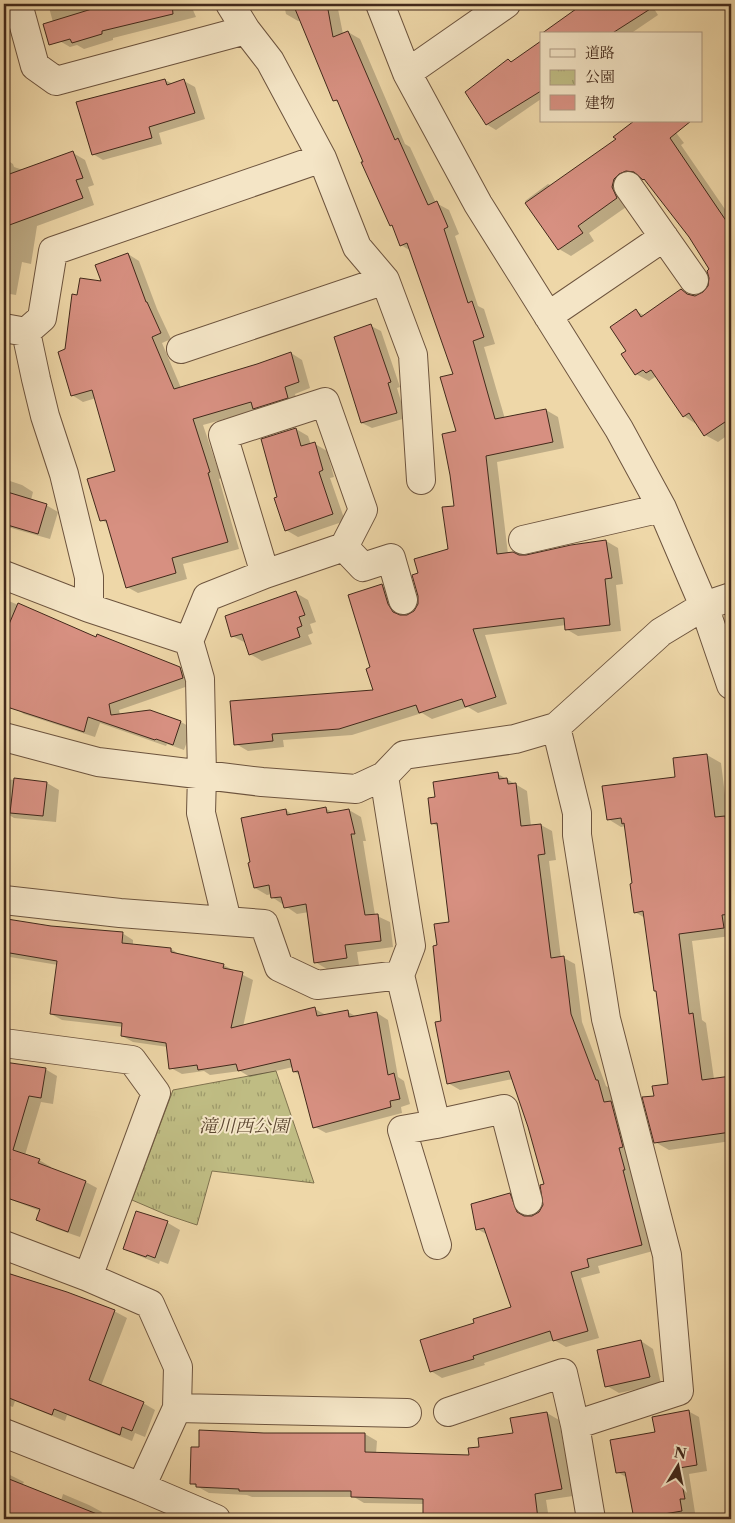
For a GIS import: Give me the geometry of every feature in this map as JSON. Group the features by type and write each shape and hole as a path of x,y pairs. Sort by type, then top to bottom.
{"street":[{"path":"18,4 34,66 56,81 246,30"},
{"path":"230,4 246,30 270,61 322,158 357,247 384,280 414,355 421,480"},
{"path":"380,4 407,73 478,204 620,429 662,508 704,606 731,685"},
{"path":"407,73 506,4"},
{"path":"89,608 89,577 64,474 45,416 36,379 15,330 42,318 54,251 322,158"},
{"path":"628,186 694,280"},
{"path":"548,316 664,237"},
{"path":"181,349 384,280"},
{"path":"227,921 201,814 200,679 189,641 207,597 265,574 344,547 363,510 326,402 223,435 265,574"},
{"path":"523,540 662,508"},
{"path":"344,547 363,567 391,558 403,600"},
{"path":"4,575 89,608 189,641"},
{"path":"6,743 98,762 262,782 356,789 384,776 404,754 515,739 556,727 661,632 704,606 731,597"},
{"path":"556,727 577,812 577,835 606,1019 667,1256 679,1390 576,1425"},
{"path":"384,776 411,946 400,975 436,1124"},
{"path":"4,900 120,913 264,924 279,967 317,985 400,975"},
{"path":"4,1043 132,1060 156,1092 88,1277"},
{"path":"437,1245 402,1130 504,1108 528,1201"},
{"path":"4,1246 88,1277 150,1304 178,1367 177,1408 141,1487"},
{"path":"448,1412 563,1373 576,1425 590,1519"},
{"path":"177,1408 407,1413"},
{"path":"4,1433 216,1519"}],"green space":[{"name":"滝川西公園","path":"276,1071 314,1183 212,1171 197,1225 132,1200 173,1090"}],"building":[{"path":"108,4 172,4 173,14 102,31 102,34 72,43 70,39 49,45 43,24"},
{"path":"293,4 327,4 333,37 348,31 395,140 398,138 428,205 437,201 448,227 444,229 468,303 472,301 484,337 473,341 495,419 546,409 553,442 486,456 497,554 513,552 519,555 526,555 571,545 606,540 612,578 605,579 610,625 565,630 564,618 473,629 496,697 465,707 462,699 419,713 416,705 339,729 272,734 273,741 234,745 230,701 373,690 366,669 370,667 348,595 382,584 388,604 393,612 407,615 414,611 418,604 418,596 412,575 418,573 414,559 448,549 442,507 454,506 442,434 456,431 440,377 453,374 407,243 400,246 392,225 390,226 361,162 363,162 337,100 333,101"},
{"path":"583,4 658,4 614,32 544,32"},
{"path":"540,42 540,92 486,125 465,92 508,59 511,62"},
{"path":"165,79 167,85 184,79 195,113 149,127 152,138 92,155 76,102"},
{"path":"633,122 690,122 670,138 731,228 731,418 704,436 689,413 683,417 651,370 646,373 643,370 635,375 621,354 626,351 610,327 636,309 641,317 681,289 687,294 695,296 703,292 708,286 709,278 707,271 709,269 689,237 644,179 634,172 626,171 614,179 612,187 617,198 578,226 583,233 558,250 525,203 616,139 613,137"},
{"path":"73,151 83,178 76,180 83,198 4,227 4,176"},
{"path":"128,253 146,302 161,333 152,337 174,389 291,352 299,382 285,387 288,398 253,409 251,402 193,419 210,472 208,473 228,542 172,558 176,573 126,588 106,520 100,521 87,479 115,471 92,390 71,396 58,352 65,349 72,294 77,295 80,278 101,281 95,265"},
{"path":"371,324 391,382 388,383 397,413 361,423 334,337"},
{"path":"296,428 301,446 315,442 323,470 319,472 333,514 285,531 274,498 277,497 261,439"},
{"path":"4,491 47,504 38,534 4,524"},
{"path":"296,591 305,615 299,617 302,626 297,628 300,637 249,655 242,634 231,637 225,616"},
{"path":"18,603 96,637 97,634 180,667 183,678 109,704 111,715 150,710 181,721 173,745 88,717 84,732 4,706 4,636"},
{"path":"707,754 715,817 725,816 731,858 726,859 731,914 722,915 724,928 679,934 689,1014 693,1013 702,1080 731,1076 731,1132 654,1143 642,1097 654,1096 652,1086 668,1084 656,991 654,991 643,911 634,913 624,823 622,824 621,818 607,820 602,786 675,777 673,758"},
{"path":"498,772 499,779 507,778 508,784 516,783 521,826 541,824 545,854 538,855 551,958 564,956 571,1014 596,1080 598,1080 604,1102 611,1101 623,1147 619,1148 625,1170 623,1170 642,1245 587,1259 589,1267 571,1272 588,1331 553,1341 550,1331 473,1356 474,1359 430,1372 420,1340 474,1323 473,1319 511,1307 484,1228 476,1230 471,1204 510,1193 517,1212 524,1216 532,1216 539,1212 543,1205 540,1185 544,1184 528,1127 509,1071 447,1084 435,1022 441,1021 433,946 437,945 434,924 449,922 437,823 431,824 428,798 435,797 433,782"},
{"path":"14,778 47,782 43,816 10,813"},
{"path":"326,807 327,813 349,809 355,834 351,834 365,915 378,914 381,941 345,945 347,958 314,963 306,904 284,908 281,897 271,898 269,885 254,888 241,818 286,809 287,815"},
{"path":"7,919 51,926 123,932 122,943 171,948 171,952 224,964 223,968 243,972 231,1028 315,1007 317,1016 348,1010 349,1017 377,1012 388,1075 394,1073 400,1099 390,1101 391,1107 313,1128 298,1071 293,1072 290,1059 238,1071 236,1064 198,1070 197,1065 169,1069 166,1043 121,1036 122,1023 50,1014 57,961 4,952"},
{"path":"4,1062 46,1068 41,1098 29,1096 13,1150 40,1159 38,1163 86,1181 68,1232 36,1220 40,1209 4,1197 4,1177 10,1159 4,1158"},
{"path":"136,1211 168,1221 155,1258 123,1249"},
{"path":"4,1272 115,1310 89,1380 144,1402 132,1431 122,1427 120,1435 54,1409 52,1415 4,1396"},
{"path":"641,1340 650,1377 605,1387 597,1350"},
{"path":"689,1410 697,1465 679,1468 685,1499 680,1499 682,1511 634,1519 625,1472 616,1473 610,1440 655,1432 652,1417"},
{"path":"547,1412 562,1489 535,1494 538,1519 423,1519 423,1499 351,1497 351,1491 239,1491 239,1489 196,1487 196,1484 190,1484 191,1447 199,1447 199,1430 264,1433 365,1433 365,1452 469,1455 468,1448 479,1447 478,1438 513,1433 510,1418"},
{"path":"4,1477 107,1519 23,1519 4,1512"}]}
